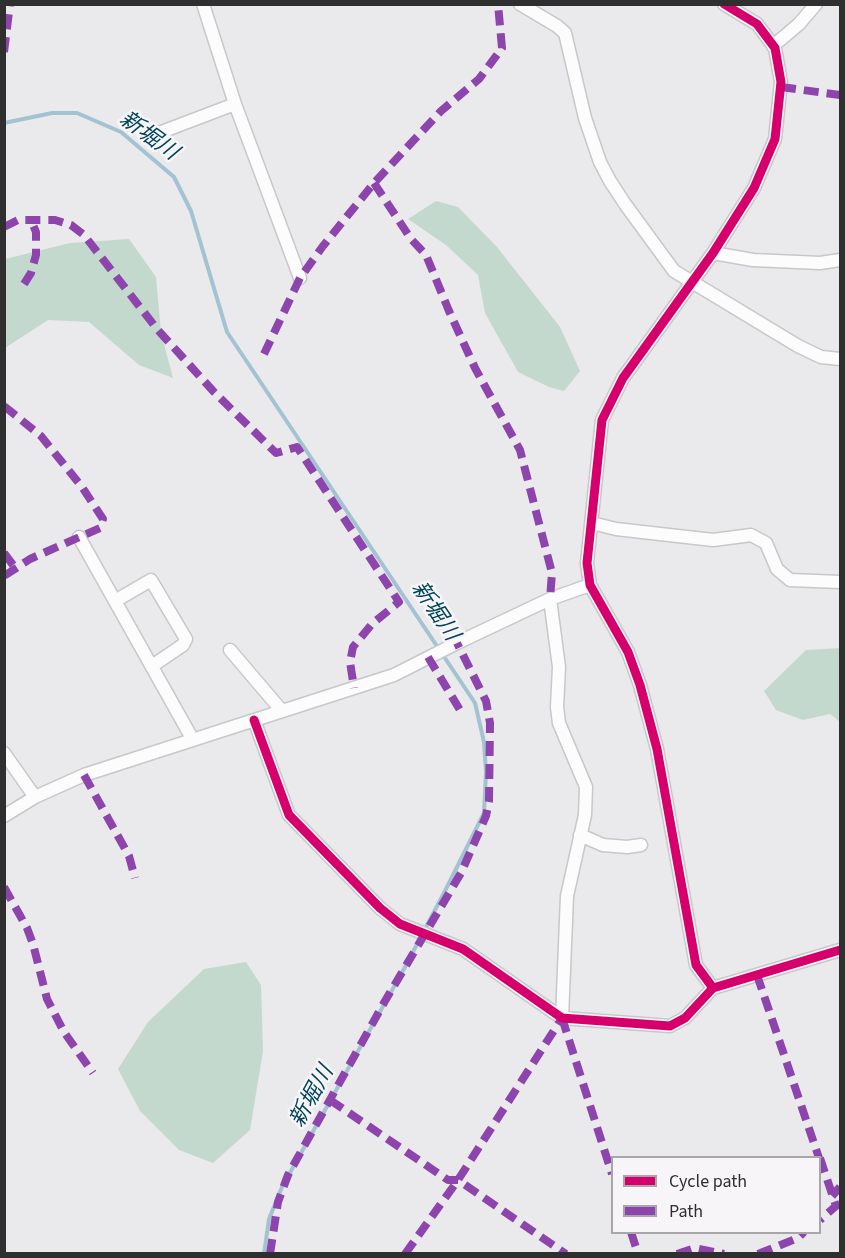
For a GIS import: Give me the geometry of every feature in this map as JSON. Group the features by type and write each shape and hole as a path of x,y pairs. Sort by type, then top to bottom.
{"street":[{"path":"203,4 235,104 300,278"},
{"path":"520,4 565,33 585,118 605,172 625,204 674,271 798,346 821,357 840,359"},
{"path":"713,988 696,965 657,749 640,685 617,631 590,585 587,562 602,420 623,378 713,253 754,188 775,139 781,82 773,46 757,24 723,4"},
{"path":"773,46 799,24 816,4"},
{"path":"156,134 235,104"},
{"path":"713,253 753,260 820,263 840,260"},
{"path":"592,523 616,529 713,540 751,535 766,543 777,569 790,580 840,582"},
{"path":"79,537 193,740"},
{"path":"116,601 151,580 186,639 183,645 152,666"},
{"path":"4,816 34,797 84,775 394,675 550,599 590,585"},
{"path":"550,599 559,667 557,707 559,723 586,787 585,814 567,896 562,1018"},
{"path":"230,650 282,711"},
{"path":"254,720 289,815 380,908 400,924 463,949 562,1018 670,1026 685,1018 713,988 840,950"},
{"path":"4,753 34,797"},
{"path":"580,835 603,845 627,847 641,845"}],"green space":[{"path":"436,201 458,207 497,247 560,327 580,371 564,391 549,387 518,372 485,313 478,275 446,245 408,219"},
{"path":"129,239 156,277 161,333 173,378 139,365 89,322 48,320 5,348 5,259 70,243"},
{"path":"840,648 840,722 830,714 803,720 776,710 764,691 806,650"},
{"path":"246,962 261,985 263,1051 250,1130 213,1163 179,1150 140,1111 118,1069 148,1022 204,969"}],"waterway":[{"name":"新堀川","path":"4,123 52,113 77,113 121,132 174,177 191,211 227,332 475,703 484,742 486,772 484,813 405,967 282,1187 269,1219 264,1254"}],"marked path":[{"path":"4,52 10,4"},
{"path":"264,354 300,278 323,246 374,183 441,111 479,79 502,48 498,4"},
{"path":"781,87 840,95"},
{"path":"374,183 411,239 426,255 475,368 520,450 552,573 550,599"},
{"path":"4,227 18,220 55,220 71,225 84,235 157,329 214,392 276,453 297,447 399,602 372,624 353,647 350,662 354,688"},
{"path":"24,284 31,273 36,255 36,232 31,220"},
{"path":"4,406 41,436 82,487 103,519 100,528 30,559 4,576"},
{"path":"4,553 16,569"},
{"path":"270,1254 278,1202 288,1175 385,1001 461,873 486,816 489,801 490,723 486,701 457,643"},
{"path":"428,657 460,710"},
{"path":"84,775 129,856 135,878"},
{"path":"4,887 27,928 47,999 64,1032 93,1073"},
{"path":"757,975 818,1156"},
{"path":"562,1018 611,1171"},
{"path":"405,1254 458,1180 562,1018"},
{"path":"330,1100 448,1180 458,1180 566,1254"},
{"path":"821,1161 836,1206 821,1219"},
{"path":"832,1196 840,1187"},
{"path":"632,1234 638,1254"},
{"path":"758,1254 798,1238 802,1234"},
{"path":"677,1254 695,1248 724,1254"}],"cycle path":[{"path":"713,988 696,965 657,749 640,685 628,652 590,585 587,563 602,420 623,378 713,253 754,188 775,139 781,82 775,48 757,24 724,4"},
{"path":"254,720 289,815 380,908 400,924 463,949 562,1018 670,1026 685,1018 713,988 840,950"}]}
